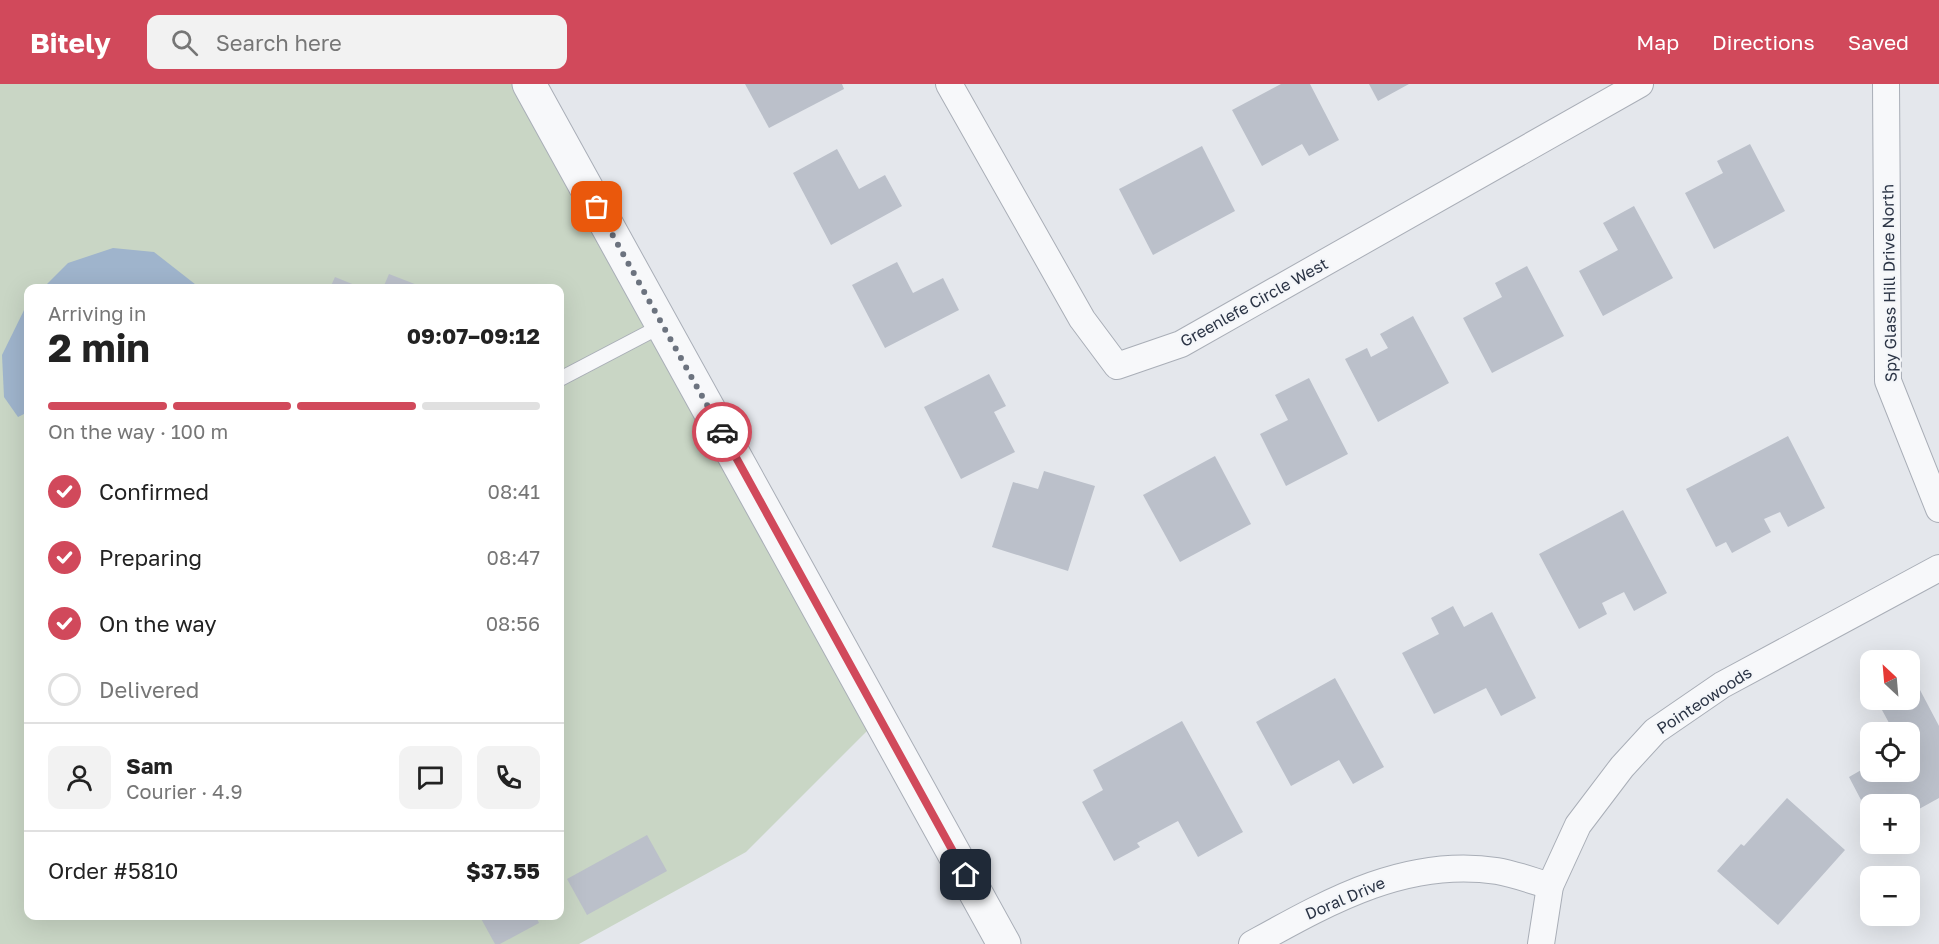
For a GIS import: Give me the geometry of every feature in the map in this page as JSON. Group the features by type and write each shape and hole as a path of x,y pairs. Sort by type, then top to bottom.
{"street":[{"path":"529,84 1004,944"},
{"name":"Greenlefe Circle West","path":"949,84 1082,319 1117,366 1181,344 1640,84"},
{"name":"Spy Glass Hill Drive North","path":"1886,84 1888,381 1939,509"},
{"name":"Pointeowoods","path":"1541,944 1550,886 1578,825 1622,767 1655,730 1722,685 1939,568"},
{"name":"Doral Drive","path":"1252,944 1352,892 1394,877 1452,869 1484,870 1550,886"}],"lane":[{"path":"564,377 663,325"}],"green space":[{"path":"0,84 525,84 877,721 746,852 579,944 0,944"}],"water":[{"path":"113,248 154,252 195,284 47,284 68,263"},
{"path":"24,310 24,414 18,417 4,397 2,355"}],"building":[{"path":"745,84 842,84 844,89 769,128"},
{"path":"1281,84 1310,84 1339,140 1309,156 1302,144 1262,166 1232,110"},
{"path":"1369,84 1409,84 1378,101"},
{"path":"1750,144 1785,211 1714,249 1685,193 1723,173 1717,161"},
{"path":"1202,146 1235,211 1153,255 1119,189"},
{"path":"837,149 859,189 885,175 902,206 831,245 793,173"},
{"path":"1634,206 1673,278 1603,316 1579,271 1618,250 1603,223"},
{"path":"897,262 913,293 943,278 959,310 885,348 852,285"},
{"path":"1527,266 1564,336 1492,373 1463,318 1502,297 1495,283"},
{"path":"389,274 415,284 385,284"},
{"path":"335,277 352,284 332,284"},
{"path":"1413,316 1449,383 1378,422 1345,359 1367,348 1371,357 1388,348 1380,334"},
{"path":"989,374 1006,406 994,412 1015,452 961,479 924,407"},
{"path":"1309,378 1348,454 1286,486 1260,434 1288,420 1275,395"},
{"path":"1788,436 1825,508 1788,527 1780,512 1764,519 1771,532 1732,553 1726,542 1716,547 1686,489"},
{"path":"1215,456 1251,524 1180,562 1143,495"},
{"path":"1044,471 1095,486 1068,571 992,547 1013,482 1038,489"},
{"path":"1623,510 1667,593 1634,611 1624,592 1602,603 1607,614 1579,629 1539,554"},
{"path":"1453,606 1464,627 1492,612 1536,698 1501,716 1486,688 1434,714 1402,653 1439,634 1431,618"},
{"path":"1335,678 1384,767 1353,784 1339,760 1291,786 1256,722"},
{"path":"1920,690 1939,726 1939,798 1920,808 1920,794 1860,794 1860,798 1849,777 1860,771 1860,782 1920,782 1920,722 1889,722 1882,710 1920,710"},
{"path":"1182,721 1243,832 1198,857 1178,821 1137,843 1140,847 1114,861 1082,802 1103,790 1093,770"},
{"path":"1787,798 1845,850 1778,925 1717,871 1741,844 1744,846"},
{"path":"647,835 667,871 587,915 567,879"},
{"path":"482,920 538,920 539,923 500,944 495,944"}],"way so far":[{"path":"597,207 722,432"}],"route":[{"path":"722,432 966,875"}]}
